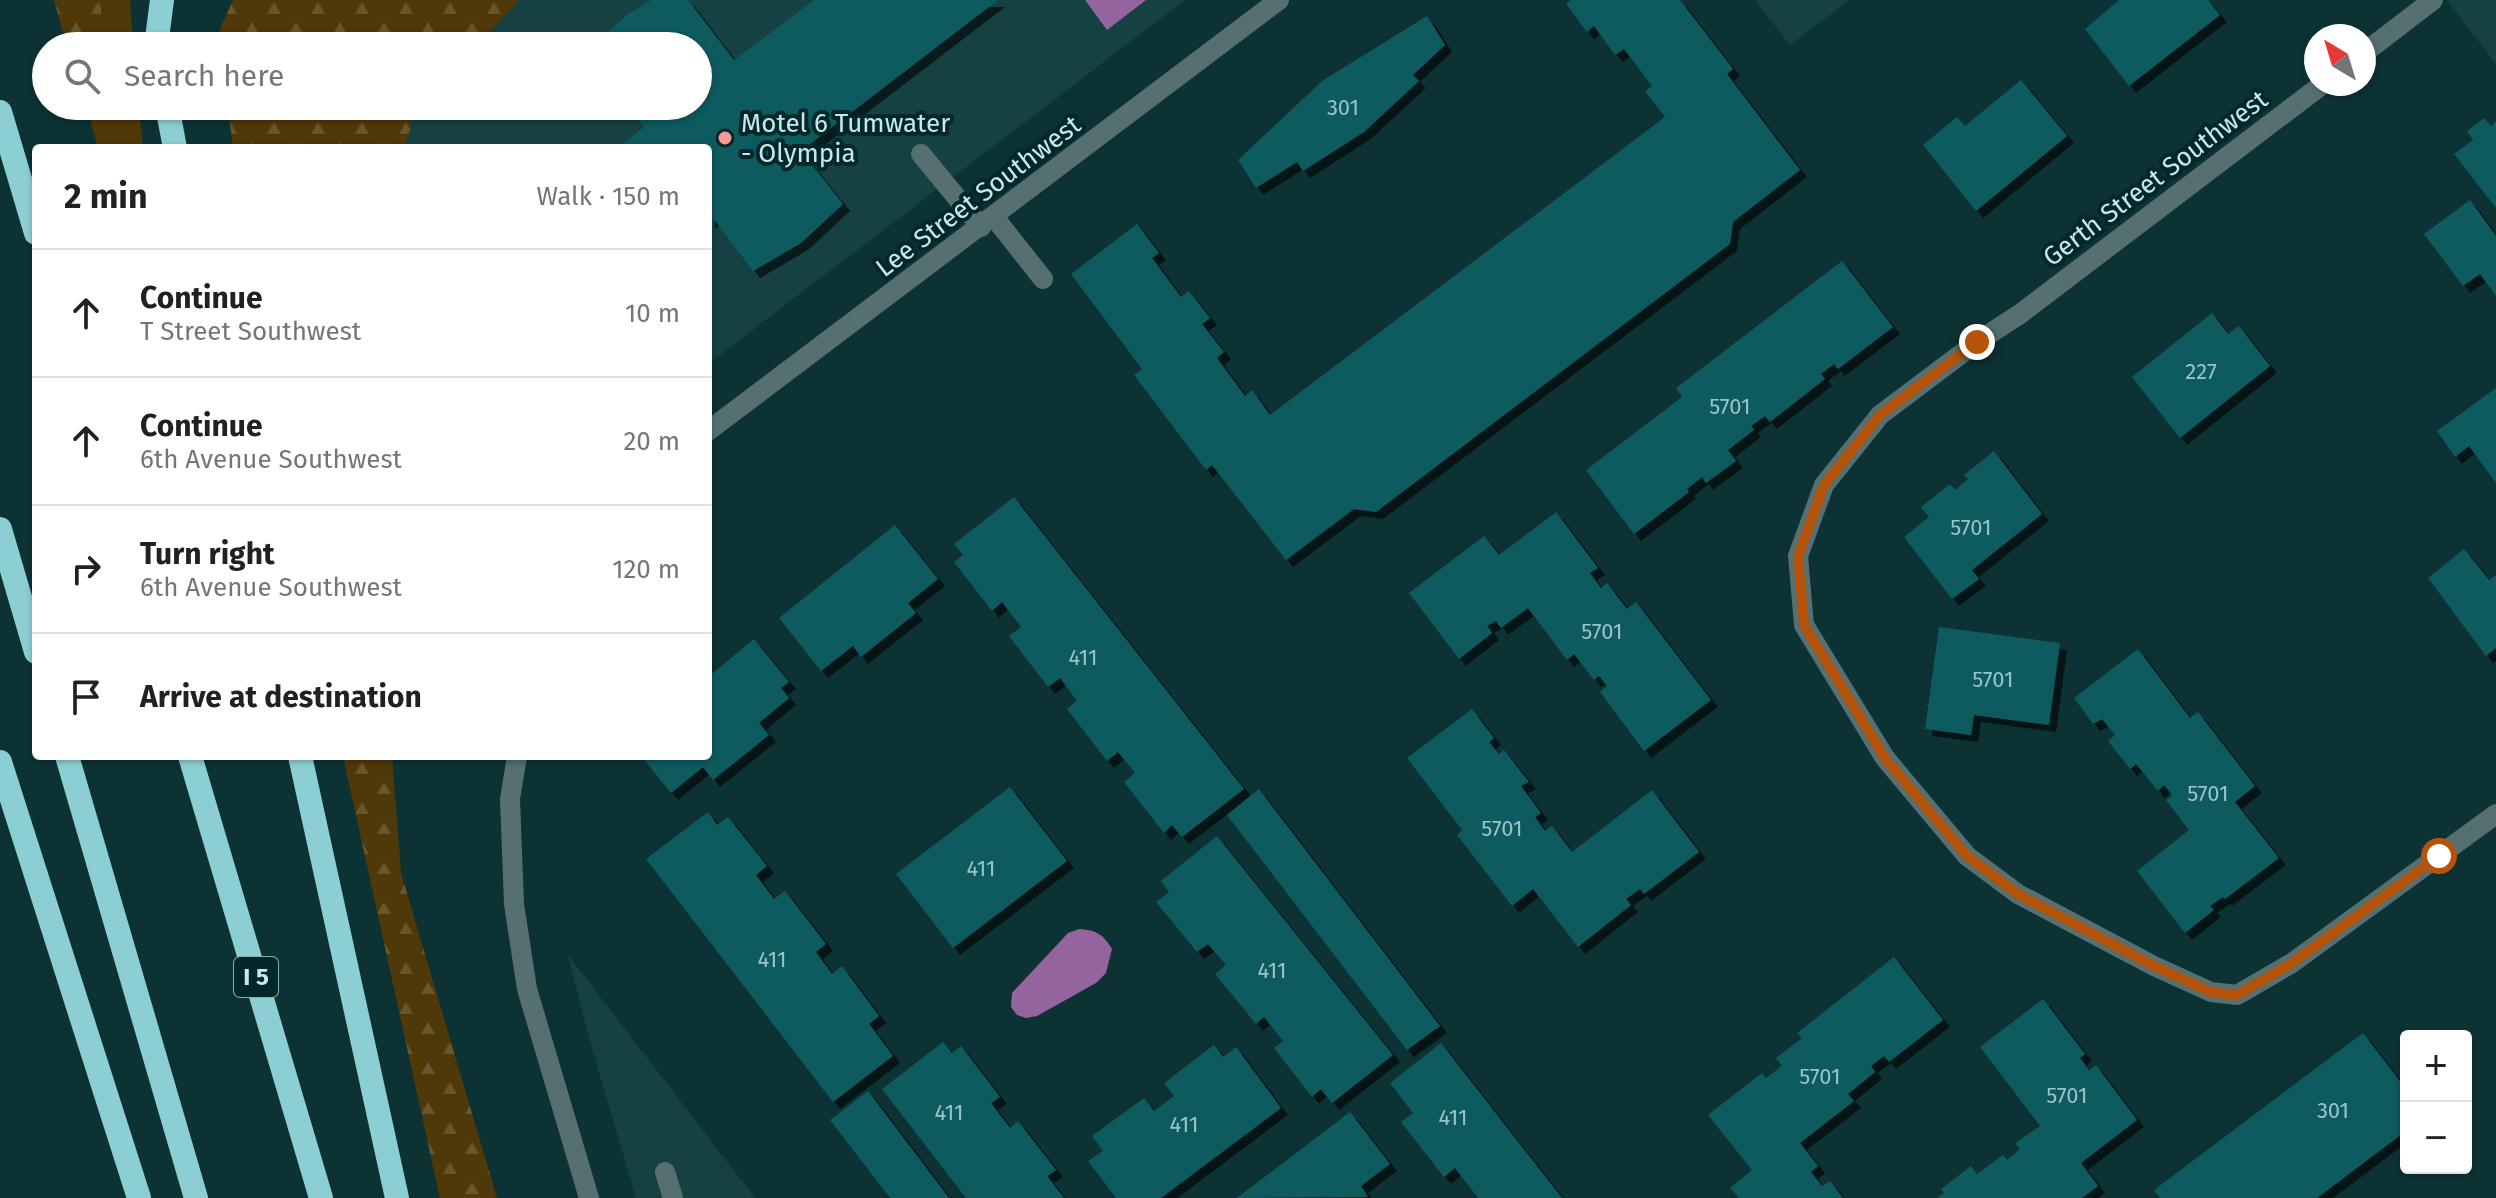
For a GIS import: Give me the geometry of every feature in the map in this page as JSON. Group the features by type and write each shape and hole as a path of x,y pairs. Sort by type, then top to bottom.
{"highway":[{"path":"158,32 162,0"},
{"path":"0,112 32,220"},
{"path":"170,120 174,144"},
{"path":"0,529 32,638"},
{"path":"68,760 196,1198"},
{"name":"I 5","path":"191,760 321,1198"},
{"path":"301,760 397,1198"},
{"path":"0,762 139,1198"}],"street":[{"name":"Lee Street Southwest","path":"712,428 1279,0"},
{"path":"2376,44 2433,0"},
{"name":"Gerth Street Southwest","path":"2307,96 2020,314 1977,342 1880,415 1824,485 1798,556 1804,625 1885,758 1967,856 2018,894 2154,966 2211,992 2237,995 2292,963 2496,814"},
{"path":"921,154 1043,279"},
{"path":"516,760 510,799 514,904 525,975 589,1198"},
{"path":"665,1172 673,1198"}],"shaded area":[{"path":"519,0 1185,0 712,361 712,144 406,144 412,120 712,120 712,32 490,32"},
{"path":"1085,0 1146,0 1107,30"},
{"path":"1755,0 1850,0 1790,45"},
{"path":"2447,0 2496,0 2496,64"},
{"path":"1079,929 1098,934 1112,949 1106,973 1096,983 1037,1016 1026,1018 1017,1015 1011,1007 1012,993 1068,933"},
{"path":"568,955 755,1198 636,1198"}],"green space":[{"path":"54,0 101,0 101,18 96,32 63,32"},
{"path":"101,0 130,0 132,32 96,32 101,18"},
{"path":"233,0 519,0 490,32 220,32"},
{"path":"90,120 140,120 143,144 97,144"},
{"path":"230,120 412,120 406,144 233,144"},
{"path":"344,760 392,760 401,873 497,1198 440,1198"}],"building":[{"name":"Motel 6 Tumwater - Olympia","path":"651,0 688,0 734,60 814,0 998,0 801,151 843,204 801,243 753,271 712,219 712,144 622,144 644,127 639,120 712,120 712,32 608,32 628,14"},
{"path":"1571,0 1680,0 1733,69 1727,74 1800,170 1733,222 1730,244 1376,512 1354,509 1286,560 1212,465 1206,470 1134,375 1142,369 1071,274 1137,224 1159,253 1152,258 1181,297 1189,291 1210,318 1202,324 1224,352 1217,358 1245,396 1252,390 1270,415 1665,117 1645,91 1652,86 1624,49 1615,55 1594,26 1587,32 1566,4"},
{"path":"2119,0 2208,0 2220,15 2129,86 2085,29"},
{"path":"1427,16 1445,45 1413,75 1419,81 1364,132 1303,171 1297,162 1256,188 1238,160 1322,81"},
{"path":"2021,80 2067,136 1976,211 1923,145 1957,117 1965,126"},
{"path":"2484,118 2491,126 2496,121 2496,208 2454,154 2473,140 2467,131"},
{"path":"2470,200 2496,236 2496,296 2480,274 2463,286 2424,234"},
{"path":"1842,261 1893,327 1838,369 1834,364 1821,374 1825,379 1770,422 1765,416 1751,426 1754,430 1728,450 1736,461 1706,483 1702,477 1687,489 1689,492 1634,534 1586,470 1682,397 1676,388"},
{"path":"2212,313 2228,334 2239,326 2270,366 2180,438 2132,377"},
{"path":"2496,388 2496,483 2469,446 2455,457 2437,431"},
{"path":"1994,451 2042,514 1972,570 1979,579 1952,599 1904,537 1929,517 1921,507 1950,484 1955,490 1968,479 1964,475"},
{"path":"1014,497 1244,789 1182,837 1172,825 1164,833 1124,782 1135,773 1118,752 1107,761 1067,709 1077,701 1060,678 1048,687 1009,636 1021,627 1002,602 992,611 954,562 963,555 954,544"},
{"path":"1556,512 1598,568 1590,573 1601,588 1607,583 1627,609 1636,602 1711,700 1644,751 1600,692 1607,686 1599,676 1594,680 1574,654 1567,660 1528,608 1501,628 1496,621 1487,626 1492,633 1459,659 1409,593 1484,536 1499,555"},
{"path":"895,525 938,579 908,603 916,613 861,657 853,646 821,671 779,618"},
{"path":"2464,549 2489,580 2496,575 2496,648 2486,656 2428,578"},
{"path":"1939,627 2060,643 2049,725 1974,715 1971,735 1925,729"},
{"path":"754,639 789,682 781,688 789,698 759,723 769,735 713,780 703,767 671,793 644,760 712,760 712,674"},
{"path":"2138,649 2190,718 2198,712 2255,786 2235,802 2279,858 2225,899 2223,897 2210,906 2214,910 2185,933 2137,871 2189,830 2166,800 2172,795 2164,785 2158,791 2136,764 2130,769 2108,741 2115,735 2102,719 2093,724 2074,698"},
{"path":"1472,709 1494,738 1489,742 1499,754 1504,750 1529,782 1521,786 1541,813 1535,817 1545,831 1552,826 1572,852 1652,790 1699,852 1644,894 1640,889 1626,899 1631,905 1578,947 1533,889 1512,906 1457,835 1462,830 1407,758"},
{"path":"1010,787 1067,861 953,948 896,874"},
{"path":"1259,789 1440,1026 1407,1050 1227,815"},
{"path":"708,812 717,825 728,817 767,866 756,875 774,899 785,891 826,944 816,952 832,974 842,966 879,1016 869,1024 893,1056 833,1102 646,859"},
{"path":"1217,836 1393,1055 1332,1103 1321,1089 1312,1097 1274,1048 1283,1041 1264,1017 1256,1024 1215,974 1226,965 1208,944 1197,952 1156,902 1169,892 1161,881"},
{"path":"1894,957 1943,1020 1889,1062 1884,1056 1871,1066 1875,1072 1848,1094 1854,1101 1800,1143 1818,1166 1811,1172 1822,1186 1830,1181 1843,1198 1739,1198 1730,1188 1752,1170 1708,1115 1762,1073 1766,1078 1782,1066 1776,1058 1802,1038 1797,1033"},
{"path":"2043,999 2085,1054 2080,1058 2089,1070 2096,1065 2137,1120 2081,1163 2098,1186 2082,1198 1937,1198 1944,1193 1941,1189 1971,1166 1977,1174 2003,1155 2007,1160 2020,1149 2015,1143 2040,1126 1980,1047"},
{"path":"2363,1033 2400,1081 2400,1136 2317,1198 2160,1198 2154,1190"},
{"path":"943,1042 952,1053 961,1046 1000,1097 991,1103 1010,1128 1018,1121 1056,1170 1047,1176 1064,1198 966,1198 882,1089"},
{"path":"1441,1043 1562,1198 1478,1198 1455,1168 1444,1177 1401,1122 1413,1113 1390,1083"},
{"path":"1214,1045 1223,1057 1236,1047 1281,1108 1161,1198 1116,1198 1088,1161 1103,1151 1092,1136 1144,1098 1154,1111 1174,1096 1164,1083"},
{"path":"868,1091 949,1198 890,1198 830,1120"},
{"path":"1350,1112 1390,1164 1361,1186 1368,1197 1237,1198"}],"place":[{"name":"Motel 6 Tumwater - Olympia","path":"725,138"}],"route":[{"path":"1977,342 1880,415 1824,485 1798,556 1804,625 1885,758 1967,856 2018,894 2154,966 2211,992 2237,995 2292,963 2439,856"}]}
